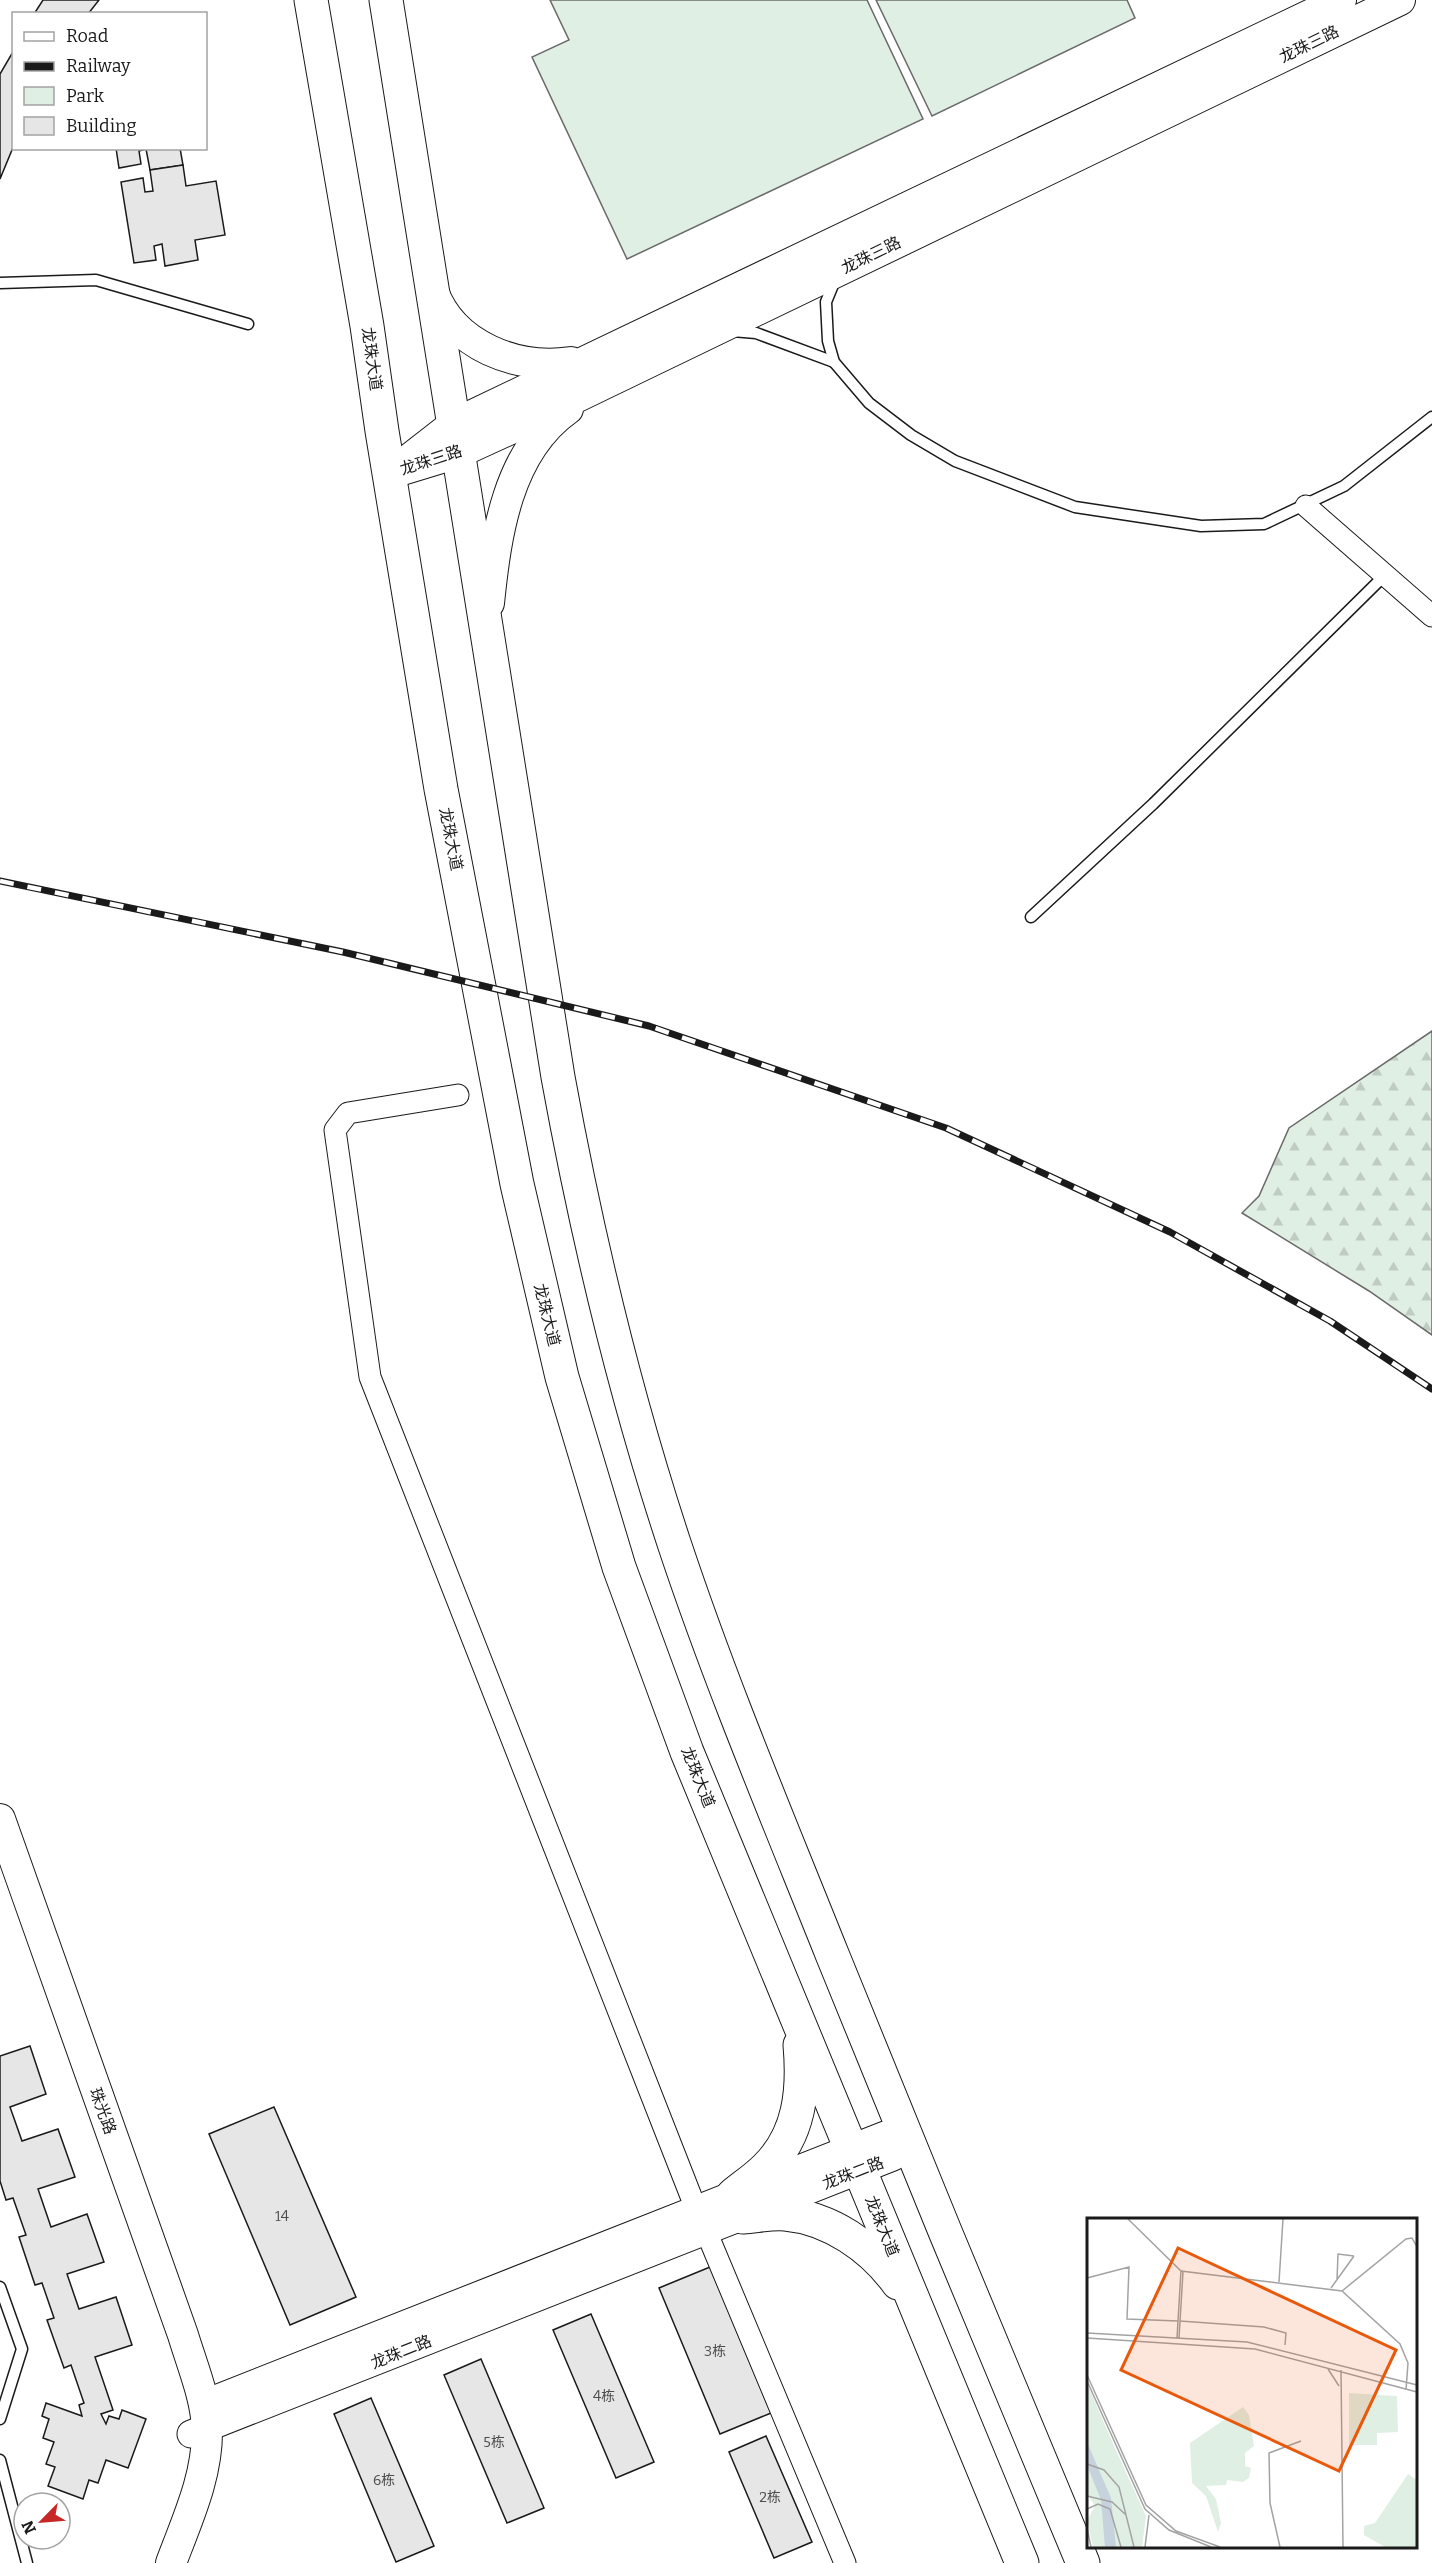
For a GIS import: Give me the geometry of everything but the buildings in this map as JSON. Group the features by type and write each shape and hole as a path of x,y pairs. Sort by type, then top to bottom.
{"main road":[{"name":"龙珠大道","path":"311,0 367,326 441,789 517,1184 562,1377 602,1514 652,1660 798,2022 1022,2563"},
{"path":"386,0 576,1172 623,1372 659,1497 708,1640 906,2140 1083,2563"},
{"name":"龙珠三路","path":"389,474 456,438 596,371 1341,0"},
{"name":"龙珠三路","path":"596,371 716,330 1401,0"},
{"path":"432,290 445,315 459,330 478,344 508,358 596,371"},
{"path":"486,627 493,560 513,481 531,447 596,371"},
{"name":"珠光路","path":"0,1819 179,2324 200,2422 204,2459 197,2492 171,2563"},
{"path":"798,2022 802,2068 801,2104 788,2140 738,2206 820,2222 847,2235 888,2269 916,2308"},
{"name":"珠光路","path":"151,2563 200,2422"}],"street":[{"path":"1306,506 1432,616"},
{"path":"458,1095 348,1113 335,1130 370,1377 701,2220 845,2563"},
{"name":"龙珠二路","path":"200,2422 855,2160 885,2135 906,2140"}],"lane":[{"path":"843,268 826,302 828,341 834,362 869,403 911,435 955,461 1075,507 1201,526 1264,524 1344,486 1432,417"},
{"path":"0,283 96,280 248,324"},
{"path":"716,330 756,333 834,362"},
{"path":"1031,917 1153,804 1385,575"},
{"path":"0,2288 22,2349 0,2419"},
{"path":"0,2460 27,2563"}],"green space":[{"path":"550,0 867,0 923,119 627,259 532,57 569,40"},
{"path":"876,0 1127,0 1135,18 932,116"},
{"path":"1432,1031 1432,1335 1369,1291 1242,1213 1259,1196 1289,1128"}],"railway":[{"path":"0,881 343,952 649,1026 946,1128 1170,1232 1330,1321 1432,1389"}]}
